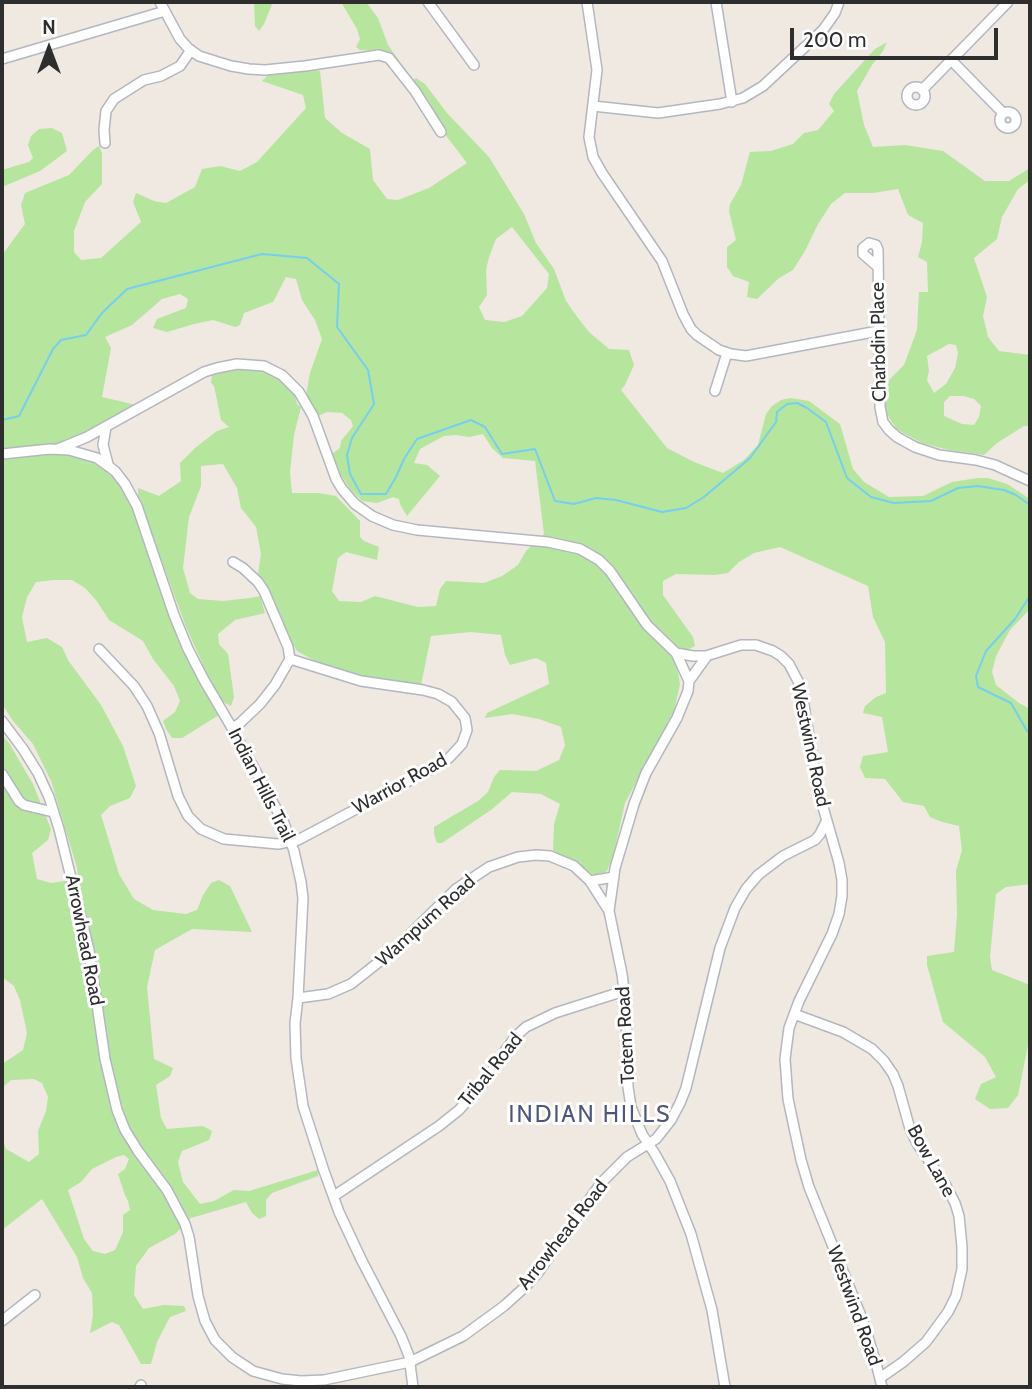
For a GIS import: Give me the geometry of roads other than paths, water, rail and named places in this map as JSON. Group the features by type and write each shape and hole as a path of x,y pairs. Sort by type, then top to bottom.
{"street":[{"path":"160,2 180,39 191,51 231,66 248,69 286,68 384,56 393,62 441,132"},
{"path":"587,2 597,70 590,144 596,164 662,261 691,329 711,346 727,353 753,355 878,331"},
{"path":"716,2 732,102"},
{"path":"593,106 658,113 743,98 758,90 781,70 827,24 839,2"},
{"path":"922,90 1008,2"},
{"path":"434,4 474,65"},
{"path":"2,59 165,11"},
{"path":"105,144 106,111 114,99 144,80 180,66 191,51"},
{"path":"952,61 1003,113"},
{"name":"Charbdin Place","path":"877,266 880,413 883,422 906,443 930,453 995,465 1030,481"},
{"path":"715,391 727,353"},
{"path":"58,449 88,437 204,373 246,364 264,366 290,382 307,405 336,479 348,497 363,510 382,521 405,528 548,542 590,554 610,571 647,625 676,653 688,681"},
{"path":"106,427 103,445 109,466"},
{"name":"Indian Hills Trail","path":"2,454 58,449 88,455 109,466 125,484 137,506 181,633 204,680 268,793 291,842 303,898 295,1023 299,1082 310,1130 334,1196 351,1237 401,1336 410,1362 413,1387"},
{"path":"232,728 260,704 290,659 288,647 264,591 251,575 233,562"},
{"name":"Westwind Road","path":"676,653 707,656 741,645 755,645 781,656 800,683 813,765 842,880 842,896 832,934 799,1001 786,1044 788,1099 809,1187 863,1321 881,1383"},
{"path":"99,649 134,686 147,706 159,733 178,796 192,821 207,832 224,839 278,844 291,842"},
{"name":"Totem Road","path":"707,656 688,681 683,706 646,773 634,804 614,877 609,911 624,991 631,1107 670,1181 691,1234 712,1310 725,1387"},
{"name":"Warrior Road","path":"290,659 361,681 438,694 458,708 467,726 462,744 449,758 291,842"},
{"name":"Arrowhead Road","path":"2,721 23,749 47,791 86,937 105,1059 117,1110 125,1130 167,1190 185,1224 205,1321 221,1347 242,1364 266,1376 282,1379 324,1380 410,1362 477,1328 537,1274 601,1183 627,1157 656,1139 680,1103 692,1066 720,948 735,908 752,881 786,854 815,840"},
{"path":"2,774 24,805 53,811"},
{"path":"815,840 826,822"},
{"path":"815,840 826,840 834,845"},
{"name":"Wampum Road","path":"298,998 328,994 360,978 394,950 456,889 502,862 529,855 550,856 574,866 590,881 609,911"},
{"path":"590,881 614,877"},
{"name":"Tribal Road","path":"334,1196 439,1126 458,1110 486,1080 516,1036 533,1022 624,991"},
{"name":"Bow Lane","path":"794,1014 842,1032 865,1045 884,1061 898,1086 910,1129 955,1203 959,1216 962,1269 956,1296 926,1342 881,1383"},
{"path":"2,1321 35,1295"}],"waterway":[{"path":"2,420 19,416 53,349 61,340 86,335 102,313 127,289 262,254 307,258 339,284 337,327 368,370 374,404 352,438 347,455 350,474 361,494 386,494 417,439 471,420 485,427 502,454 535,449 555,501 574,504 596,498 616,500 662,512 686,508 704,497 750,458 776,422 777,412 787,404 797,403 826,422 847,478 871,497 894,503 931,501 958,488 978,486 1004,490 1030,505"},
{"path":"1030,596 1015,619 986,651 976,676 978,687 1011,703 1027,731 1030,731"}],"district":[{"name":"INDIAN HILLS","path":"590,1115"}]}
